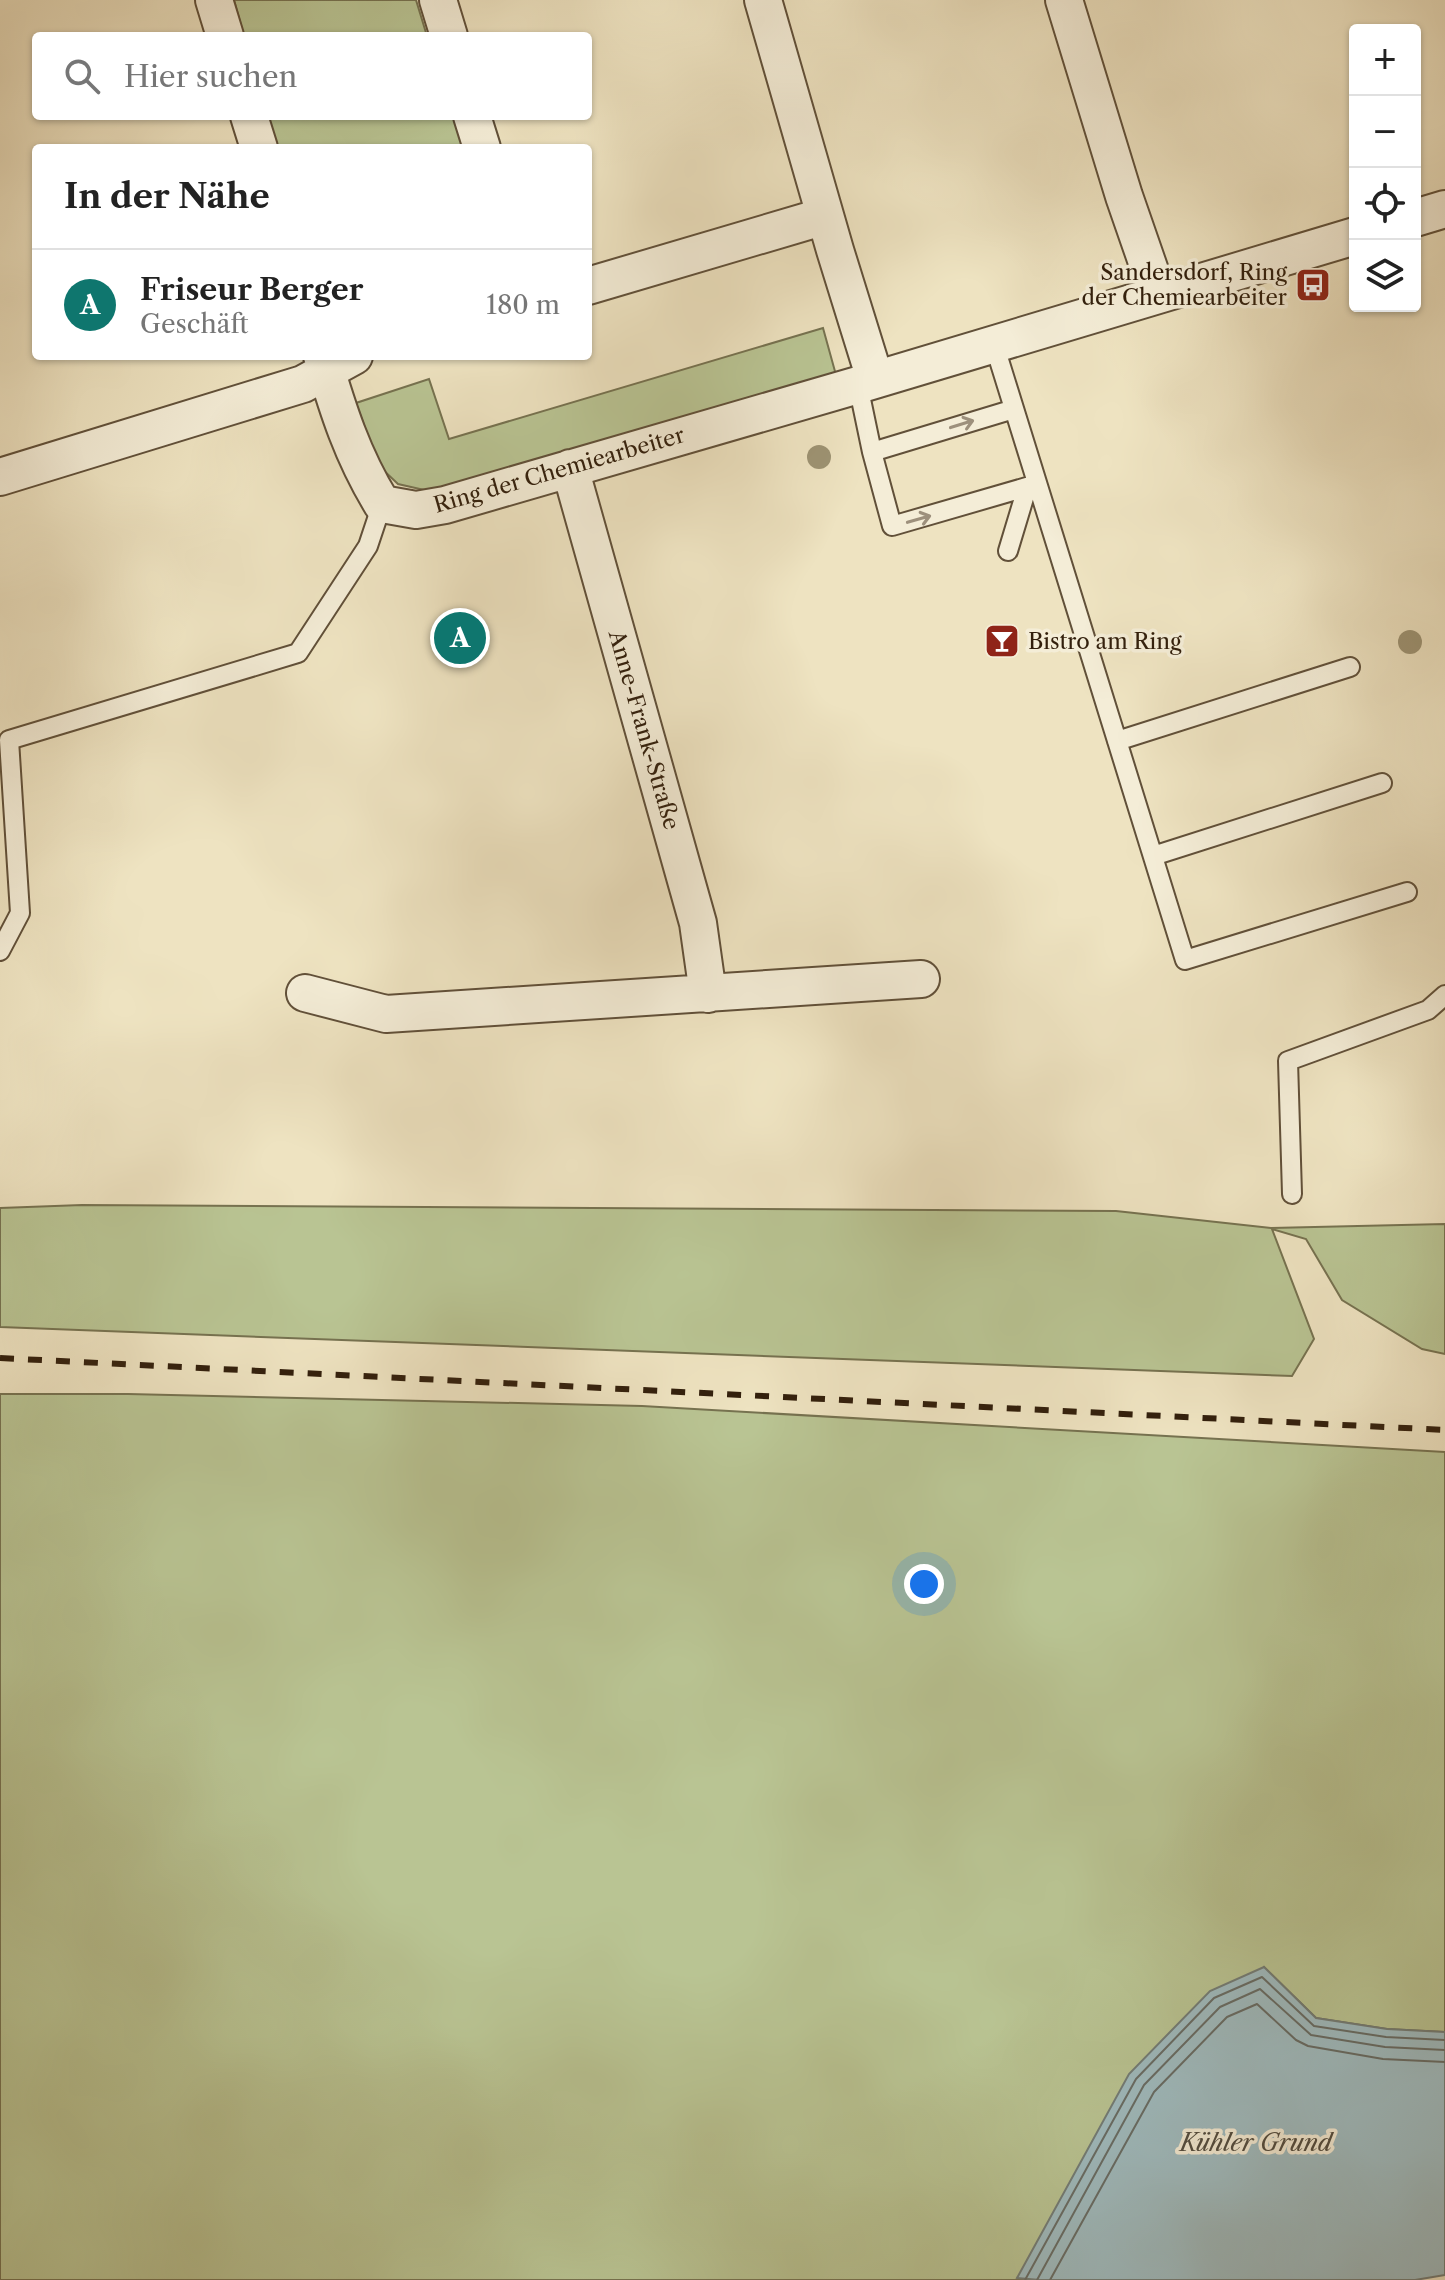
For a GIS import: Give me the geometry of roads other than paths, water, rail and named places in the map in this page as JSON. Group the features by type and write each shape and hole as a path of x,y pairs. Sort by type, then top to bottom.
{"street":[{"path":"214,0 224,32"},
{"path":"438,0 448,32"},
{"path":"763,0 825,216 867,382"},
{"path":"1064,0 1124,196 1158,294"},
{"path":"250,120 258,144"},
{"path":"473,120 481,144"},
{"path":"1421,216 1445,209"},
{"path":"592,285 825,216"},
{"name":"Ring der Chemiearbeiter","path":"382,504 416,510 431,508 1349,238"},
{"path":"0,477 303,384 334,361 355,456 382,504"},
{"name":"Anne-Frank-Straße","path":"570,468 698,923 708,994"},
{"path":"305,993 386,1014 921,979"}],"lane":[{"path":"994,344 1014,409 1032,486 1117,741 1185,960 1407,892"},
{"path":"867,382 872,452 892,526 1032,486"},
{"path":"872,452 1014,409"},
{"path":"1008,551 1032,486"},
{"path":"0,951 20,913 9,740 298,653 368,546 382,504"},
{"path":"1117,741 1350,667"},
{"path":"1153,856 1382,783"},
{"path":"1292,1194 1288,1061 1428,1010 1445,995"}],"water":[{"name":"Kühler Grund","path":"1264,1967 1316,2018 1387,2029 1445,2032 1445,2275 1415,2280 1017,2278 1129,2074 1210,1991"}],"railway":[{"path":"0,1358 1445,1430"}],"place":[{"name":"Sandersdorf, Ring der Chemiearbeiter","path":"1313,285"},
{"name":"Friseur Berger","path":"460,638"},
{"name":"Bistro am Ring","path":"1002,641"}]}
